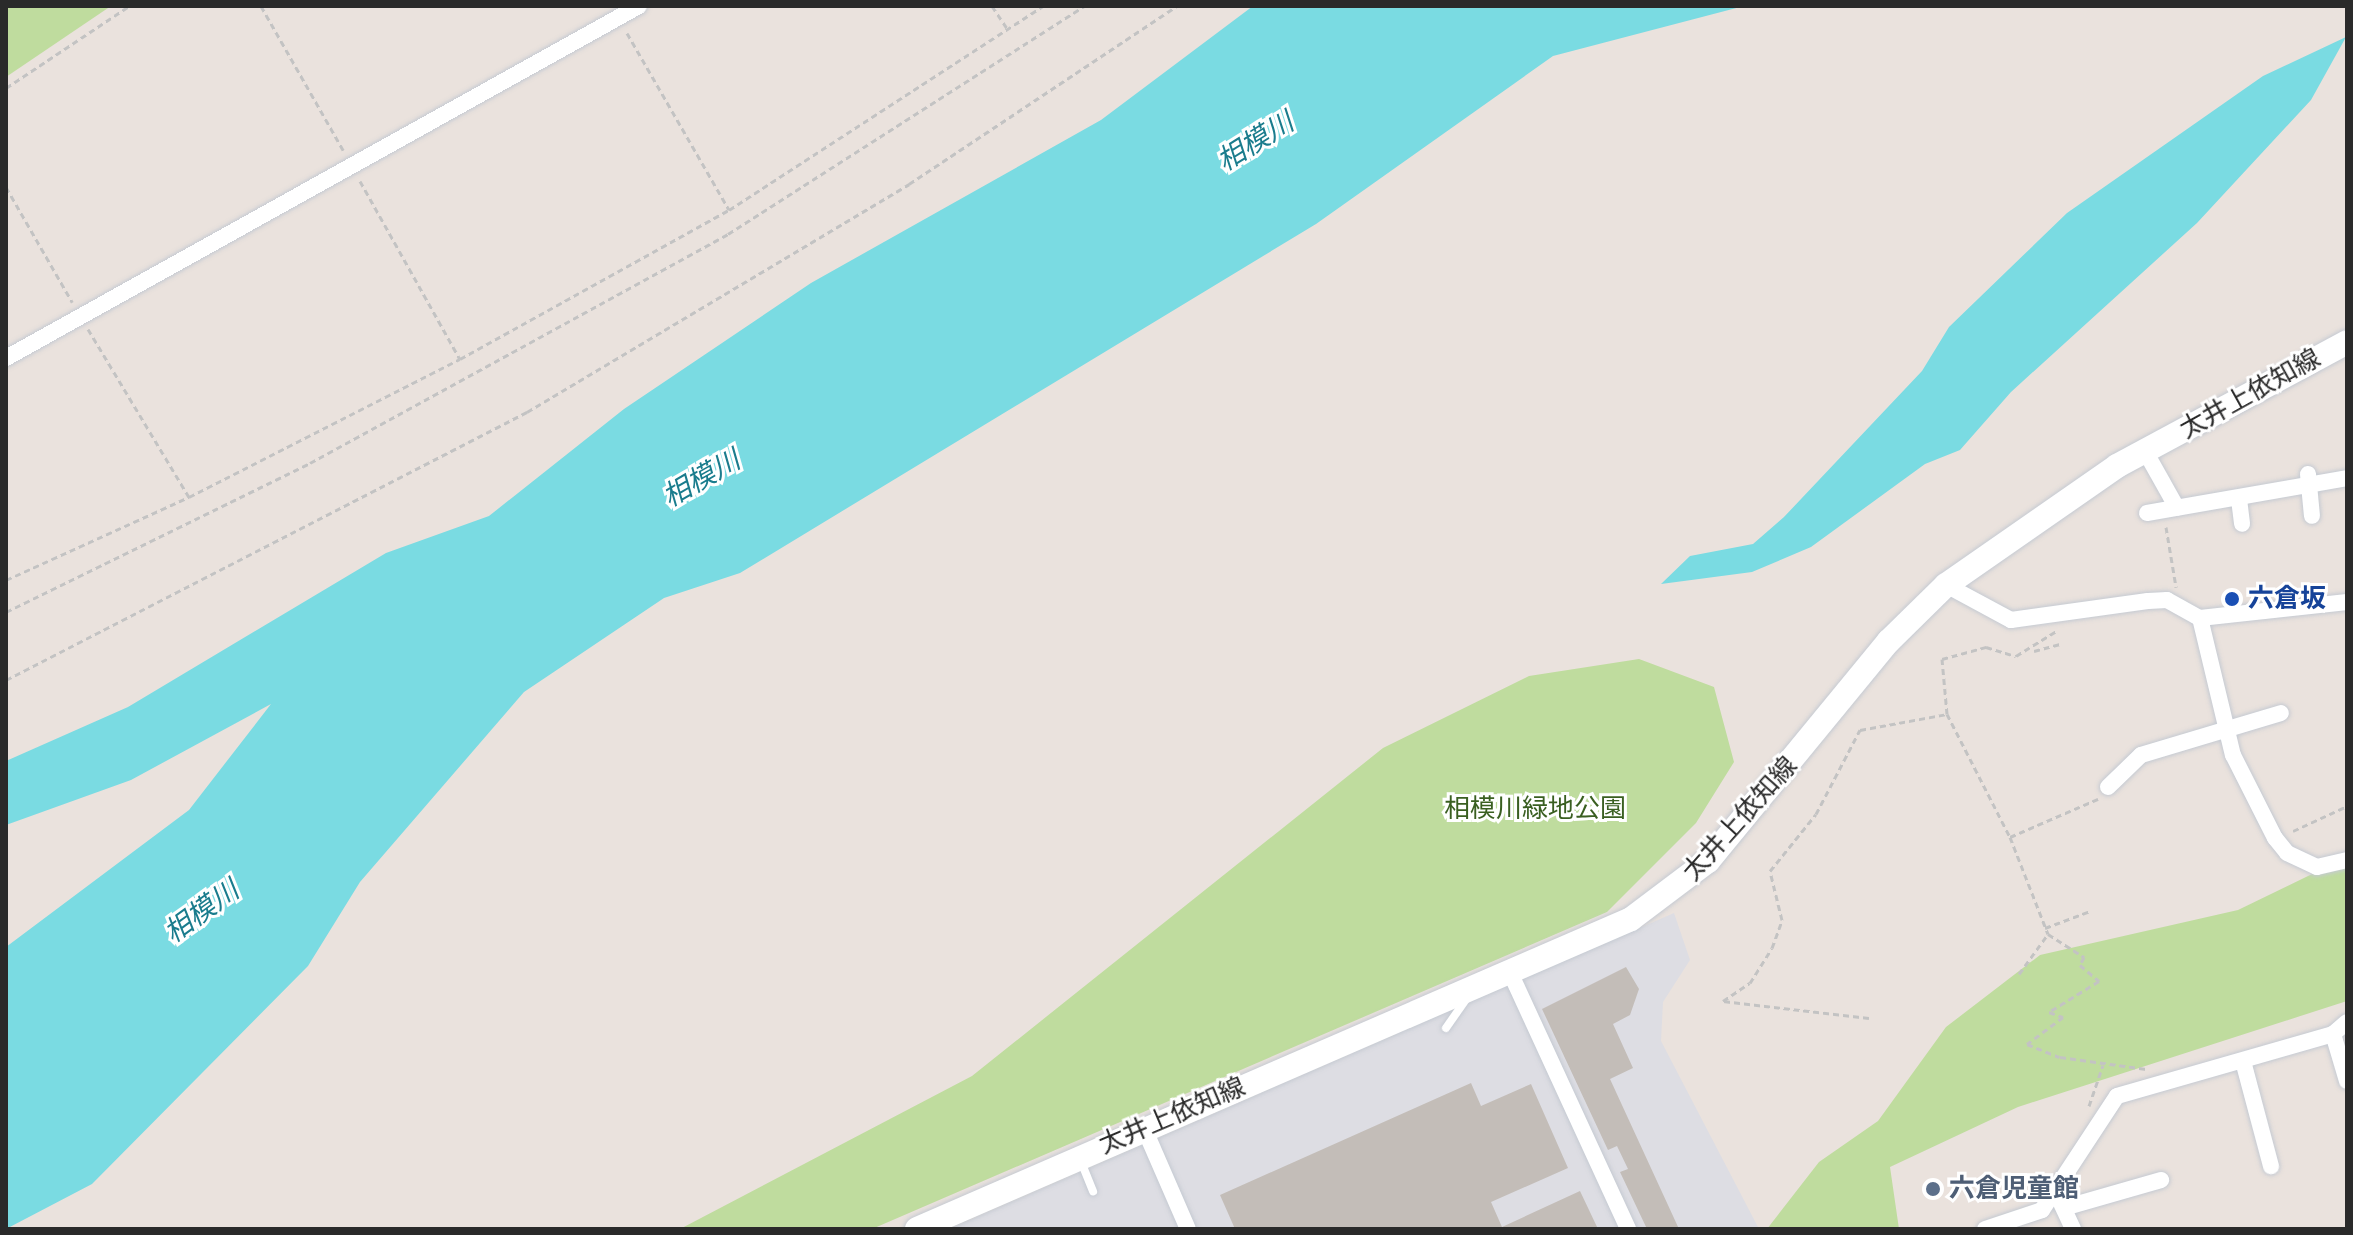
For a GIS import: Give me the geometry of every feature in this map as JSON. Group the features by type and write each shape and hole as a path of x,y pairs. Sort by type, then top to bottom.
{"main road":[{"name":"太井上依知線","path":"917,1229 1079,1156 1631,919 1708,861 1889,641 1946,585 2145,451 2347,342"}],"street":[{"path":"6,358 354,169 620,20 639,6"},
{"path":"2145,451 2163,511 2239,499 2308,480 2347,478"},
{"path":"2308,480 2312,516"},
{"path":"2239,499 2242,524"},
{"path":"1946,585 2011,620 2085,607 2167,600 2200,618 2347,602"},
{"path":"2200,618 2226,727 2249,793 2279,842 2317,867 2347,860"},
{"path":"2108,787 2141,755 2281,713"},
{"path":"1509,970 1628,1229"},
{"path":"1985,1229 2042,1210 2087,1133 2117,1096 2333,1034 2347,1022"},
{"path":"2333,1034 2347,1081"},
{"path":"2243,1061 2263,1157"},
{"path":"1144,1128 1188,1229"},
{"path":"2067,1207 2150,1177"},
{"path":"2051,1196 2067,1207 2073,1229"}],"lane":[{"path":"1446,1028 1466,989"},
{"path":"1079,1156 1093,1192"}],"path":[{"path":"6,88 129,6"},
{"path":"261,6 460,359"},
{"path":"992,6 1009,31"},
{"path":"6,580 189,497 460,359 729,210 1009,31 1043,6"},
{"path":"6,612 310,463 728,234 1084,6"},
{"path":"6,680 527,412 909,184 1177,6"},
{"path":"620,20 729,210"},
{"path":"6,187 189,497"},
{"path":"2163,511 2179,606"},
{"path":"2034,651 2085,607"},
{"path":"2060,644 2016,656 1986,647 1942,659 1947,714 2001,832 2010,837 2046,931 2084,957 2080,965 2098,984 2049,1012 2063,1017 2027,1044 2104,1064 2169,1072 2177,1080"},
{"path":"1869,1018 1832,1009 1724,1004 1772,948 1782,920 1770,871 1802,827 1860,730 1947,714"},
{"path":"2010,837 2094,803 2108,787"},
{"path":"2279,842 2347,807"},
{"path":"2019,974 2046,931 2090,911"},
{"path":"2087,1133 2094,1074 2104,1064"}],"shaded area":[{"path":"1674,913 1690,960 1663,1002 1661,1041 1759,1229 950,1229"}],"green space":[{"path":"6,6 111,6 6,77"},
{"name":"相模川緑地公園","path":"1639,659 1714,687 1734,762 1696,823 1607,912 872,1229 680,1229 972,1076 1383,748 1529,676"},
{"path":"2347,857 2347,1001 2018,1107 1890,1167 1899,1229 1767,1229 1819,1162 1878,1121 1946,1027 2040,955 2238,910"}],"water":[{"name":"相模川","path":"1253,6 1744,6 1553,56 1316,224 740,573 664,598 524,692 360,882 308,966 92,1184 6,1229 6,947 189,810 271,704 131,780 6,825 6,761 128,707 386,553 489,516 624,409 811,283 1101,120"},
{"path":"2346,37 2311,100 2197,223 2011,392 1960,450 1925,464 1811,547 1752,572 1661,584 1690,556 1753,544 1784,517 1922,371 1949,327 2067,213 2263,76"}],"building":[{"path":"1626,967 1639,989 1630,1015 1613,1024 1633,1068 1610,1079 1679,1229 1647,1229 1620,1172 1628,1169 1617,1146 1608,1150 1542,1009"},
{"path":"1471,1083 1481,1106 1531,1084 1568,1168 1491,1202 1502,1227 1580,1191 1598,1229 1235,1229 1220,1195"}],"place":[{"name":"六倉坂","path":"2232,599"},
{"name":"六倉児童館","path":"1933,1189"}]}
